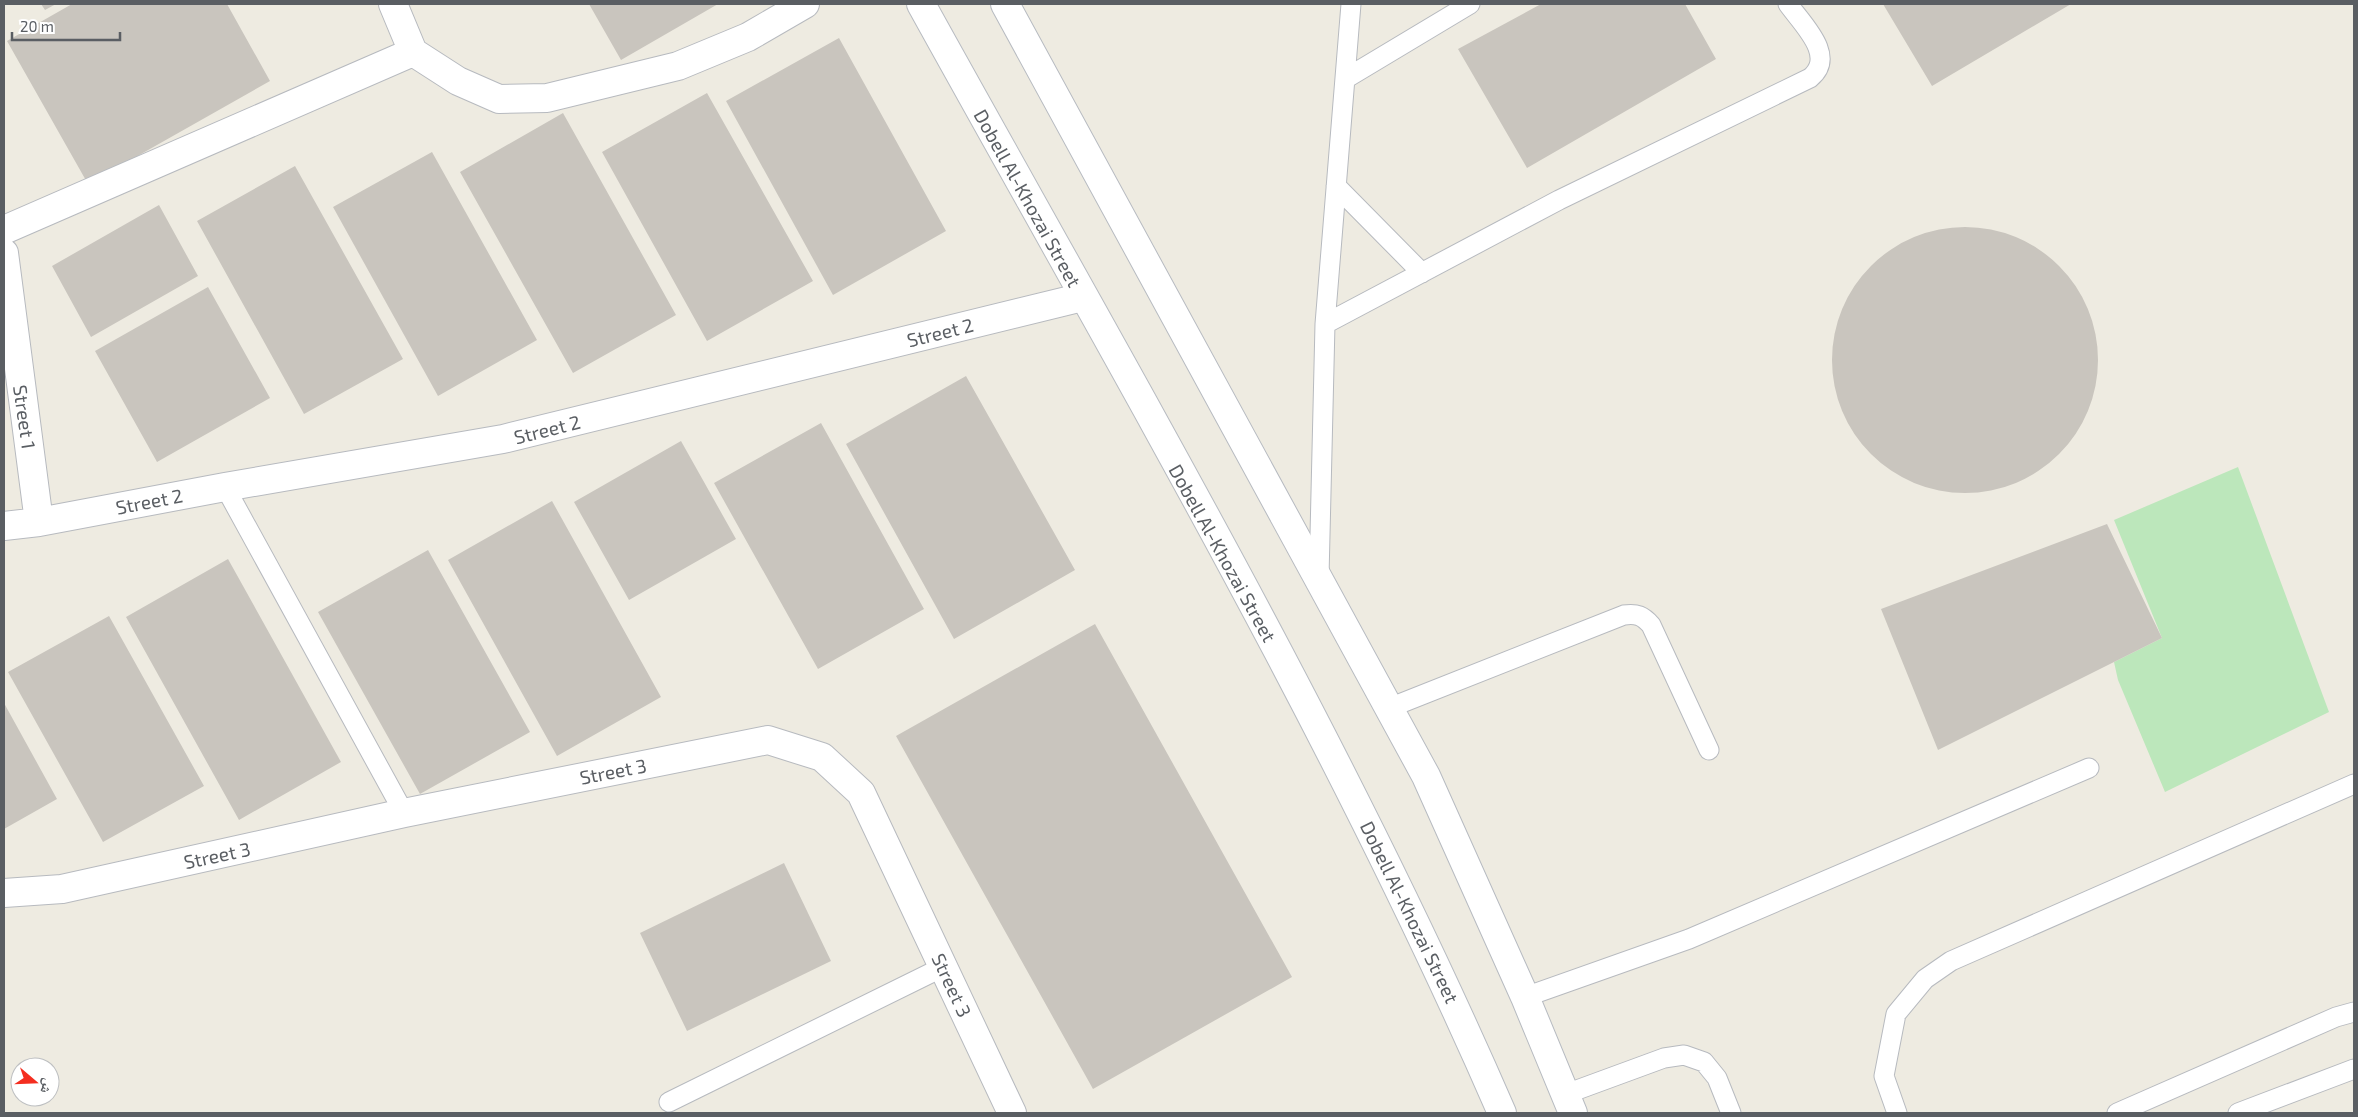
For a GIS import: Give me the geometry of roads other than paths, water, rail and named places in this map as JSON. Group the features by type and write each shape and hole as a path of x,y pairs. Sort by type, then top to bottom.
{"street":[{"path":"393,4 413,52 458,81 500,98 547,98 678,66 748,37 804,4"},
{"name":"Dobell Al-Khozai Street","path":"921,4 1251,602 1356,801 1461,1019 1502,1113"},
{"path":"1006,4 1426,776 1525,997 1570,1104"},
{"path":"4,230 413,52"},
{"name":"Street 1","path":"4,253 39,522"},
{"name":"Street 2","path":"4,526 39,522 225,487 503,439 1083,297"},
{"name":"Street 3","path":"4,893 62,889 404,813 768,740 822,757 861,793 1012,1113"}],"lane":[{"path":"1319,577 1325,324 1351,4"},
{"path":"1346,79 1470,4"},
{"path":"1325,324 1559,200 1810,78 1817,73 1822,55 1818,46 1788,4"},
{"path":"1336,186 1422,273"},
{"path":"225,487 404,813"},
{"path":"1389,708 1624,615 1635,614 1645,618 1651,626 1709,750"},
{"path":"1525,997 1688,938 2089,768"},
{"path":"1897,1113 1884,1076 1896,1014 1925,979 1951,961 2354,784"},
{"path":"669,1102 943,967"},
{"path":"2117,1113 2336,1018 2354,1012"},
{"path":"1570,1104 1664,1058 1684,1055 1704,1062 1717,1078 1731,1113"},
{"path":"2238,1113 2354,1069"}]}
